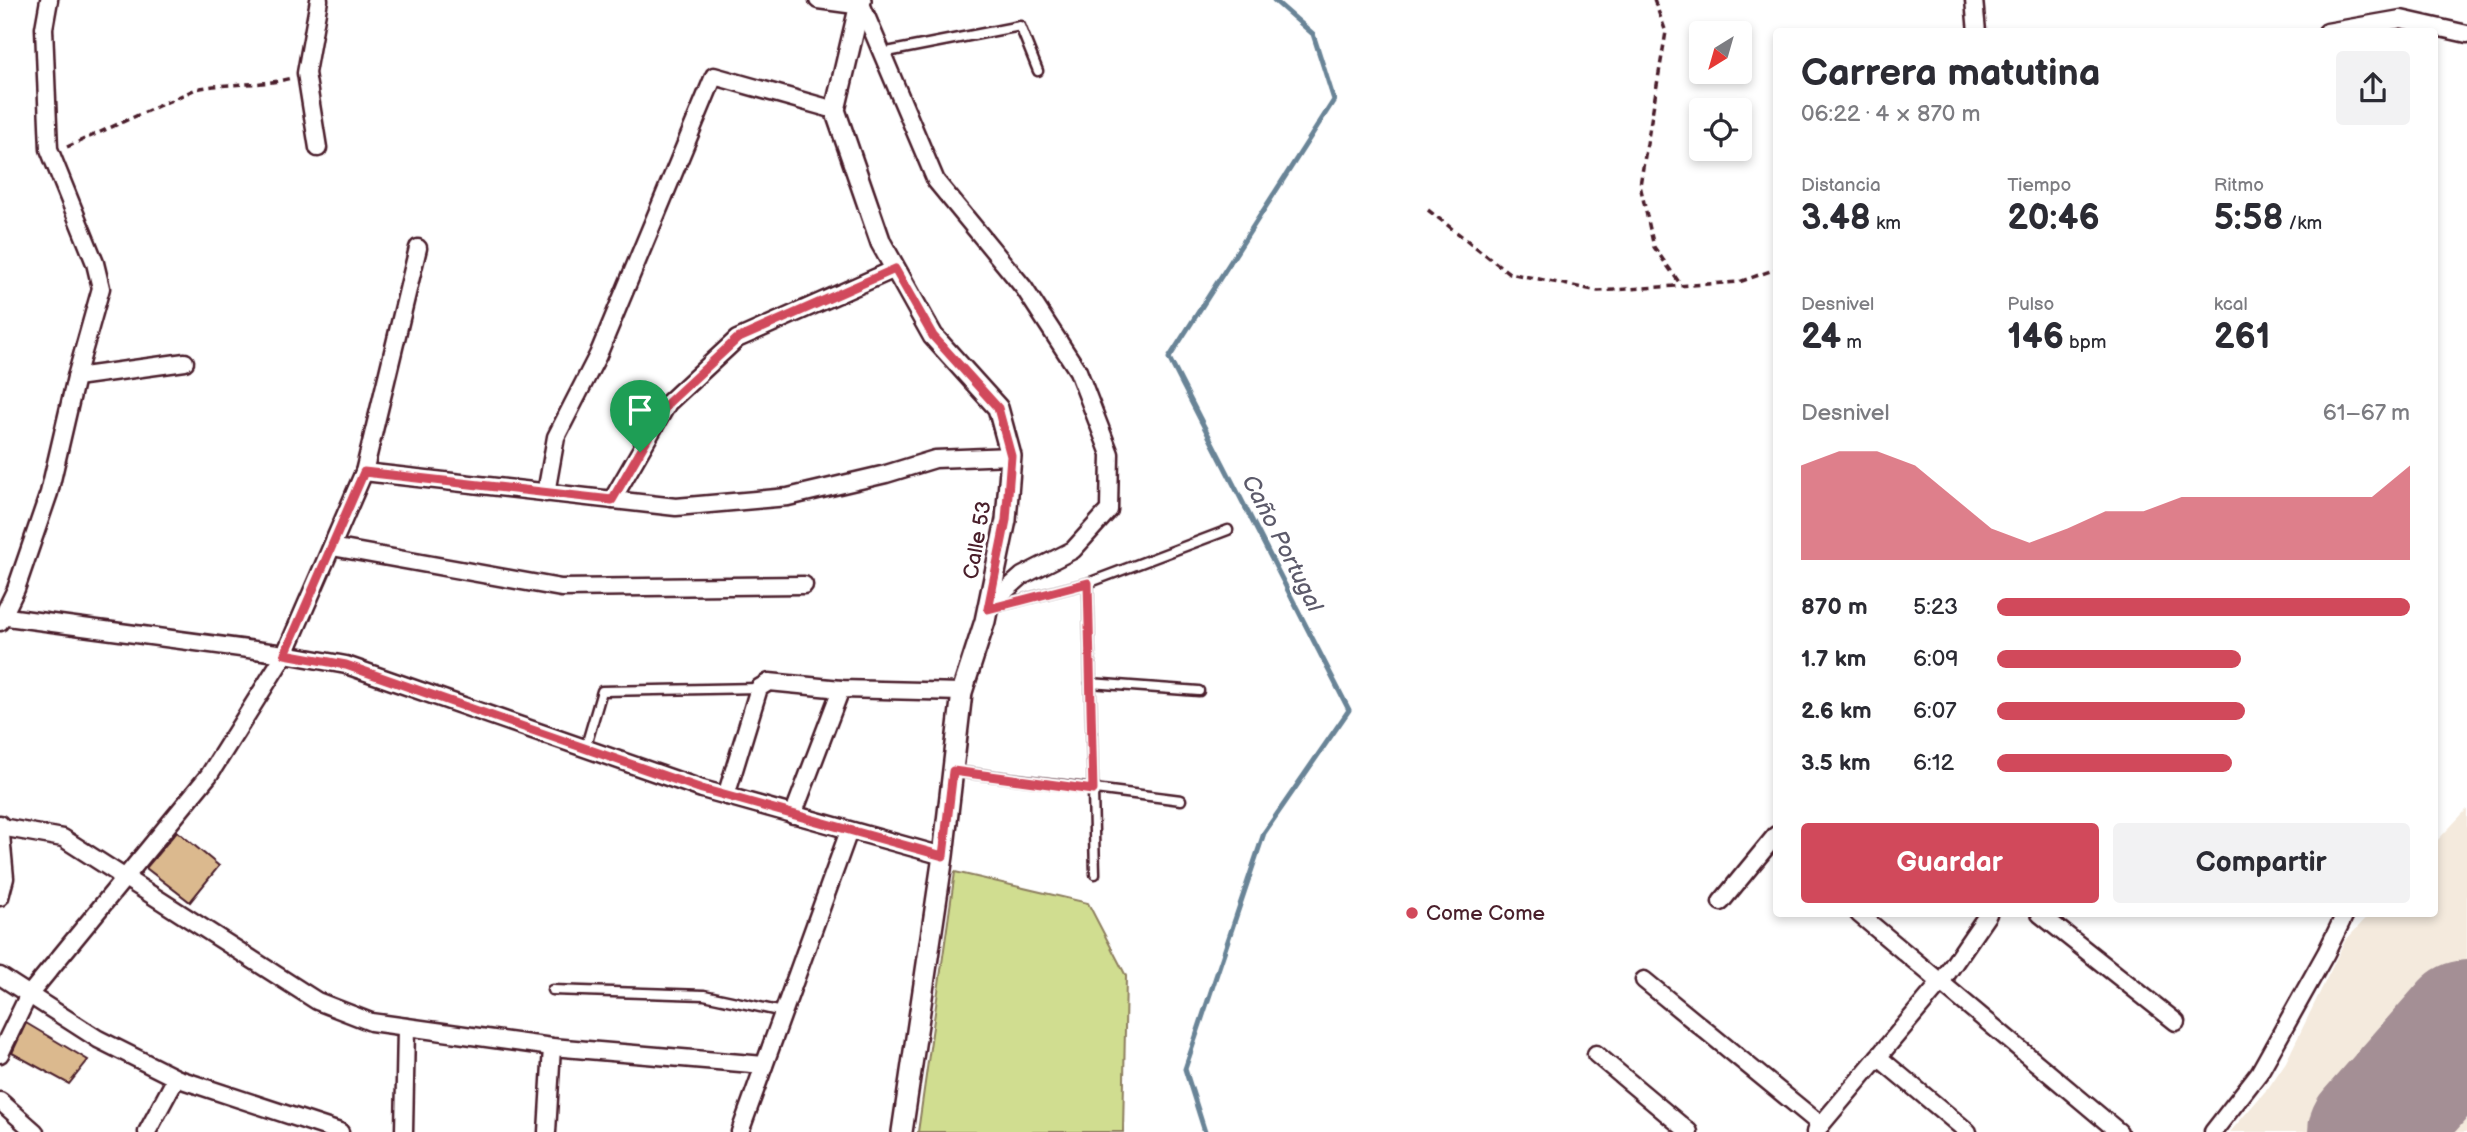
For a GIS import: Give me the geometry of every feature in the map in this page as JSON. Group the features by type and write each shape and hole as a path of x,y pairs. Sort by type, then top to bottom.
{"street":[{"path":"49,0 44,28 49,149 95,262 101,288 75,377 49,493 16,589 1,619 285,654 346,665 726,796 943,856"},
{"path":"318,148 306,74 319,0"},
{"path":"818,0 862,3"},
{"path":"1974,0 1976,28"},
{"path":"862,3 936,181 1024,288 1077,371 1110,454 1109,510 1073,550 1022,576 988,607"},
{"path":"546,493 556,437 598,355 714,76 835,110 862,3"},
{"path":"2350,28 2402,19 2467,34"},
{"name":"Calle 53","path":"835,110 881,243 933,336 998,408 1011,456 1006,520 988,607 962,692 943,856 902,1132"},
{"path":"0,1054 29,996 209,775 285,654 364,472 418,248"},
{"path":"612,500 668,403 737,339 895,269"},
{"path":"75,377 185,362"},
{"path":"364,472 676,507 788,497 886,474 935,459 1011,456"},
{"path":"332,547 561,588 804,585"},
{"path":"726,796 759,688 769,682 841,689 962,692"},
{"path":"793,815 841,689"},
{"path":"0,897 5,878 0,826 63,838 317,1001 370,1022 552,1047 764,1065"},
{"path":"740,1132 849,831"},
{"path":"1721,902 1773,844"},
{"path":"1863,917 2119,1132"},
{"path":"1644,980 1818,1128 1942,981 1986,917"},
{"path":"2044,917 2176,1022"},
{"path":"2213,1132 2259,1073 2326,953 2343,917"},
{"path":"0,976 98,1039 176,1078 340,1132"},
{"path":"404,1132 406,1027"},
{"path":"547,1132 552,1047"},
{"path":"1596,1054 1689,1132"},
{"path":"1878,1057 1968,1132"},
{"path":"147,1132 176,1078"},
{"path":"0,1101 35,1132"}],"lane":[{"path":"882,53 1020,26 1038,71"},
{"path":"988,607 1088,583 1228,530"},
{"path":"1088,583 1095,874"},
{"path":"1090,683 1199,691"},
{"path":"585,748 602,691 759,688"},
{"path":"953,771 1181,800"},
{"path":"552,990 704,995 783,1012"}],"path":[{"path":"1654,0 1666,32 1640,185 1654,247 1681,285"},
{"path":"49,149 67,147 196,89 213,85 275,83 306,74"},
{"path":"1428,210 1509,273 1598,291 1739,282 1773,271"}],"shaded area":[{"path":"2467,809 2467,1132 2230,1132 2269,1087 2286,1062 2345,941 2367,917 2438,917 2438,840"}],"green space":[{"path":"955,872 1088,903 1126,976 1123,1132 918,1132"}],"building":[{"path":"177,831 219,866 190,902 146,868"},
{"path":"26,1023 88,1060 69,1084 12,1053"}],"waterway":[{"name":"Caño Portugal","path":"1205,1132 1185,1069 1264,833 1349,710 1169,358 1334,100 1313,34 1274,0"}],"runway":[{"path":"2371,1132 2467,1023"}],"place":[{"name":"Come Come","path":"1412,913"}],"route":[{"path":"895,269 933,336 998,408 1011,456 1006,520 988,609 1088,583 1093,790 953,771 943,856 702,789 346,665 285,654 364,472 612,500 640,452 668,403 737,339 895,269"}]}
